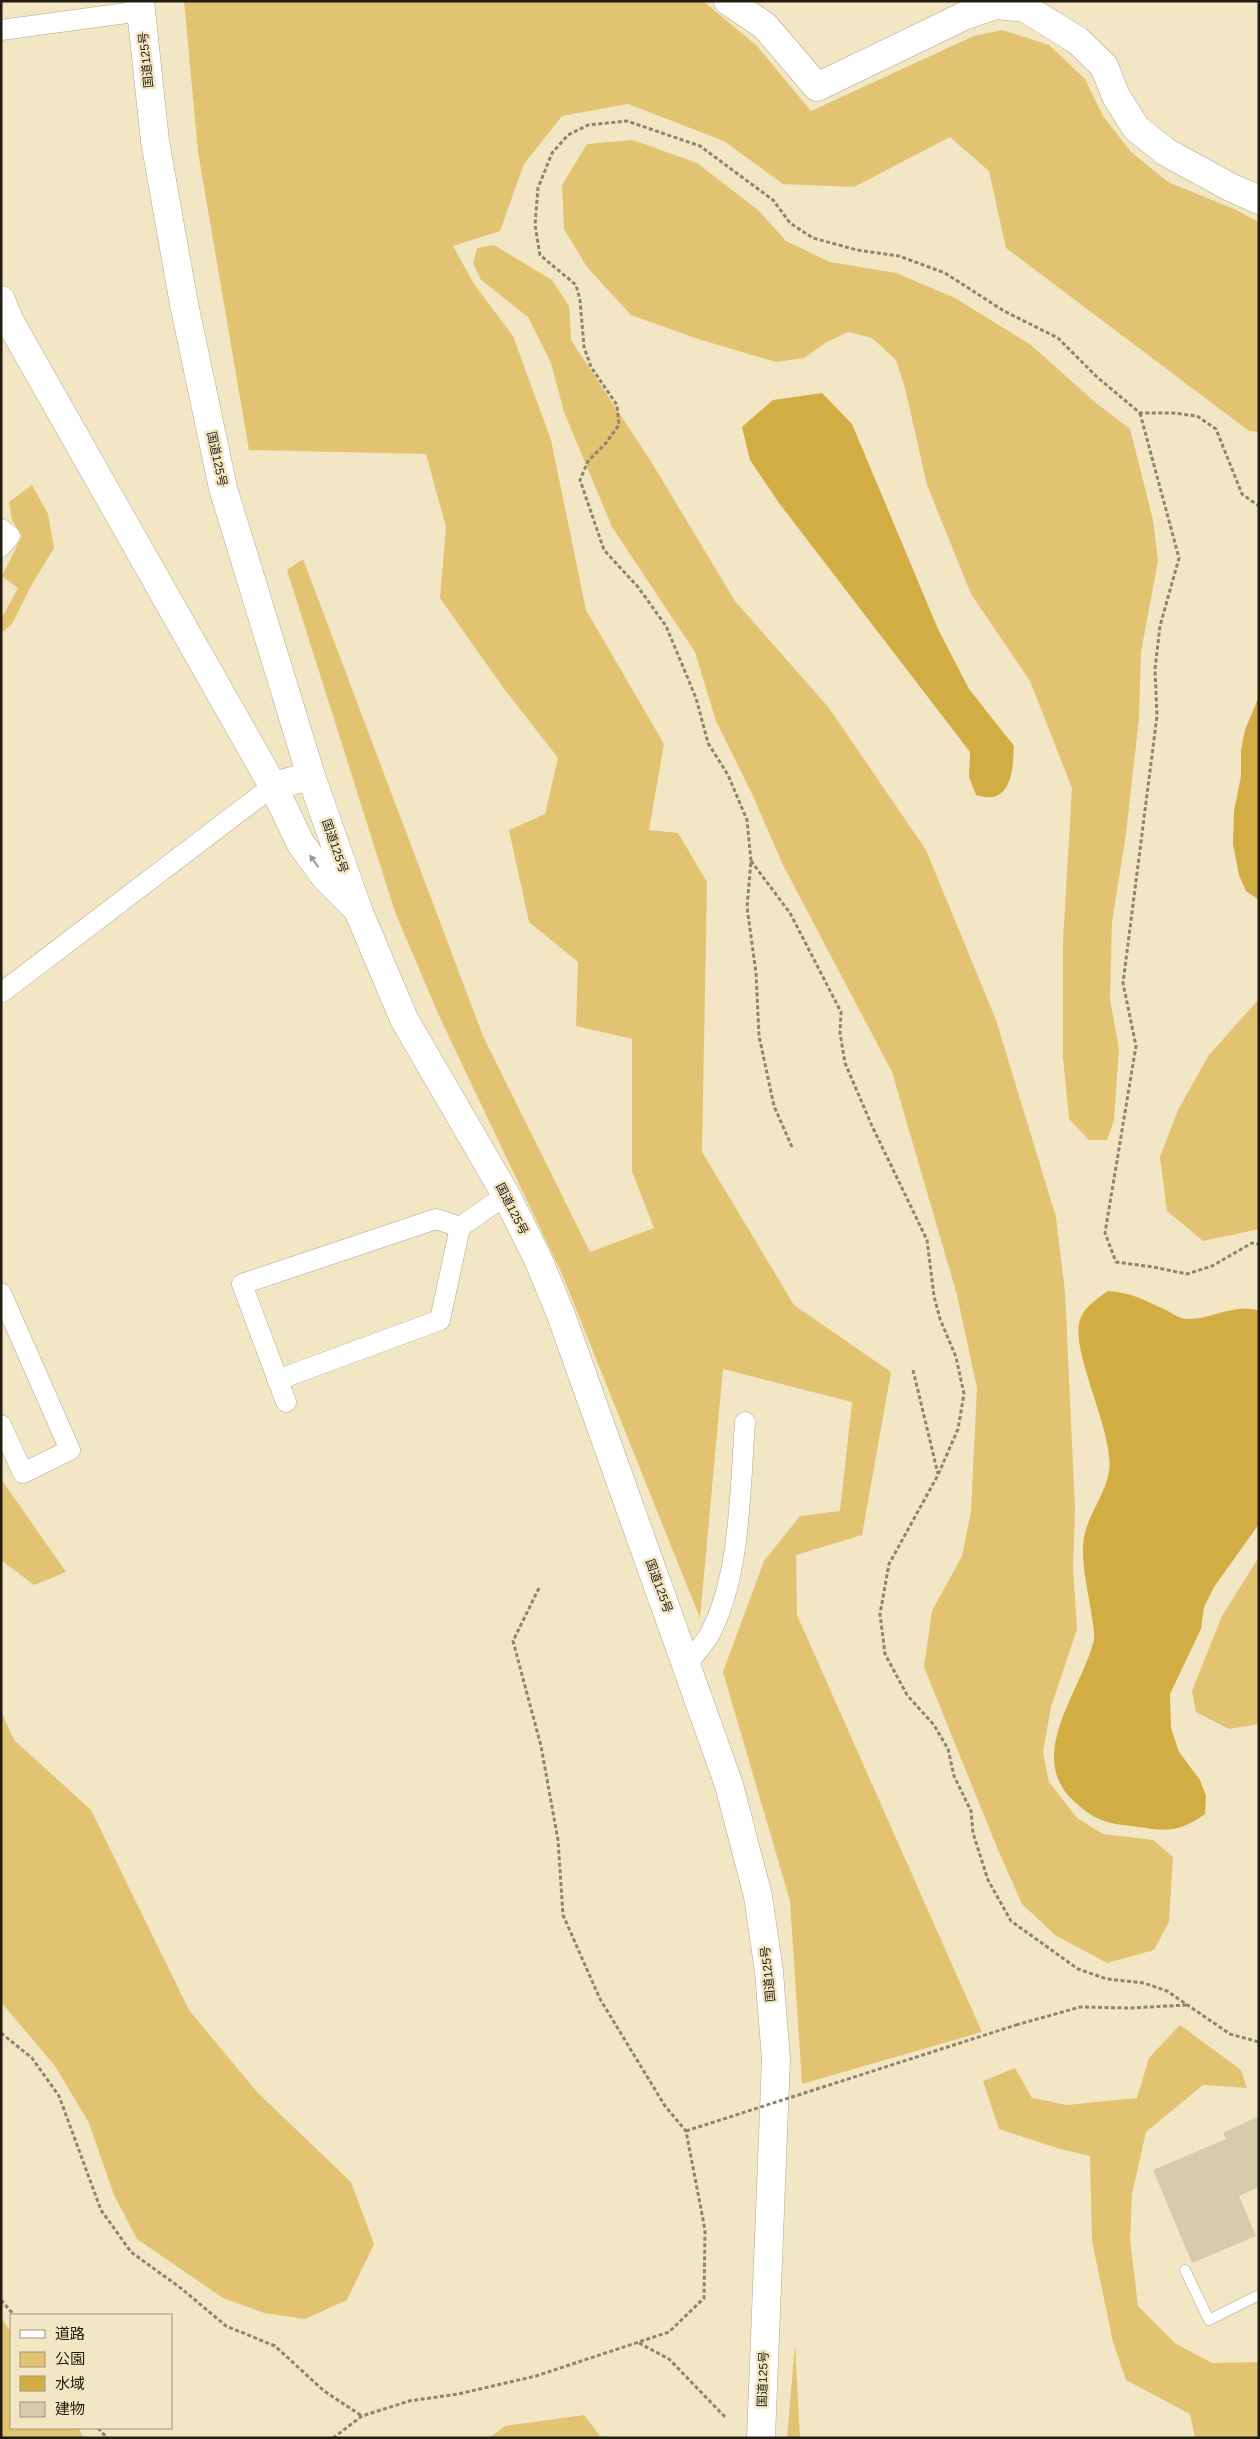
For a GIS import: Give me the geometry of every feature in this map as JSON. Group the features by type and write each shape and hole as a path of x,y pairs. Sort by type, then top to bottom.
{"main road":[{"path":"728,1 766,26 817,87 964,16 995,5 1025,8 1077,40 1104,66 1116,96 1136,128 1166,152 1230,188 1259,200"},
{"name":"国道125号","path":"140,6 159,160 184,304 223,488 311,776 358,910 404,1019 506,1195 538,1259 561,1315 687,1665 729,1785 741,1829 758,1896 769,1972 776,2059 761,2438"},
{"path":"1,300 10,322 273,786 301,844 325,877 358,910"},
{"path":"273,786 311,776"}],"street":[{"path":"1,30 140,6"},
{"path":"1,529 10,536 1,547"},
{"path":"1,993 273,786"},
{"path":"277,1380 440,1320 460,1227 506,1195"},
{"path":"286,1402 242,1284 436,1219 460,1227"},
{"path":"1,1293 70,1450 23,1473 1,1425"},
{"path":"687,1665 708,1636 724,1596 736,1539 745,1422"}],"lane":[{"path":"1184,2270 1209,2320 1259,2295"}],"path":[{"path":"792,1147 774,1106 759,1036 756,973 747,908 751,861 748,820 728,775 708,743 696,698 666,626 638,587 604,550 580,480 588,461 605,444 619,425 617,405 591,367 584,347 580,300 576,285 540,255 535,224 538,188 552,153 568,135 588,124 627,121 700,146 773,200 790,223 814,238 857,250 899,256 945,273 1004,311 1058,338 1097,377 1140,414 1179,558 1159,634 1155,669 1157,716 1123,983 1136,1046 1105,1232 1116,1262 1187,1274 1212,1266 1252,1243 1259,1244"},
{"path":"1140,414 1173,413 1197,416 1216,429 1242,494 1259,506"},
{"path":"751,861 790,913 841,1012 840,1033 845,1063 872,1126 927,1240 934,1296 940,1320 956,1356 964,1394 958,1429 938,1475 889,1564 880,1614 885,1654 906,1695 934,1725 948,1749 954,1776 970,1811 973,1833 988,1880 1011,1921 1078,1969 1107,1978 1144,1983 1167,1991 1230,2034 1259,2042"},
{"path":"913,1370 938,1475"},
{"path":"333,2438 362,2416 409,2401 458,2394 536,2376 669,2332 704,2298 705,2230 686,2131 665,2106 600,1999 563,1915 558,1840 545,1765 513,1641 539,1588"},
{"path":"686,2131 1080,2007 1129,2008 1189,2005"},
{"path":"1,2033 32,2058 59,2096 101,2210 131,2252 182,2289 226,2326 275,2346 324,2391 362,2416"},
{"path":"1,2300 13,2314"},
{"path":"639,2343 669,2358 726,2418"}],"green space":[{"path":"184,1 703,1 757,46 811,111 974,36 1002,30 1049,45 1085,79 1103,116 1131,152 1168,182 1234,209 1259,222 1259,432 1249,431 1006,248 989,171 950,137 854,187 783,184 724,141 628,104 562,116 524,164 500,231 453,246 474,284 513,336 551,440 586,610 664,744 649,830 678,833 707,882 702,1152 794,1305 891,1372 862,1535 796,1555 797,1615 982,2032 802,2084 790,1901 723,1672 764,1561 800,1516 840,1511 852,1402 723,1369 700,1618 562,1274 440,1018 395,912 287,570 303,559 483,1036 590,1252 654,1228 632,1171 632,1039 576,1026 578,962 529,922 509,830 545,814 558,758 502,686 440,598 446,527 426,454 249,450 198,152"},
{"path":"633,140 697,163 758,210 786,241 830,262 896,273 955,298 1031,345 1096,403 1130,429 1153,520 1158,561 1141,652 1139,718 1126,834 1112,922 1110,999 1119,1049 1114,1120 1107,1140 1089,1140 1069,1119 1063,1057 1063,941 1072,788 1030,681 971,594 927,485 905,388 896,360 872,338 848,332 827,342 804,358 776,362 698,339 631,315 587,267 564,229 562,185 587,144"},
{"path":"494,245 552,280 569,306 571,340 652,463 735,601 829,708 926,850 996,1020 1056,1217 1065,1292 1075,1508 1073,1568 1077,1629 1051,1707 1043,1752 1049,1782 1077,1818 1103,1834 1153,1840 1173,1857 1169,1922 1154,1950 1107,1963 1055,1935 1022,1904 924,1667 932,1611 962,1556 971,1512 977,1388 957,1295 892,1072 783,865 753,796 716,721 695,652 612,527 564,412 551,363 528,317 481,280 473,263 477,248"},
{"path":"32,485 48,514 54,548 31,586 12,624 1,633 1,619 18,588 2,576 22,536 12,520 9,502"},
{"path":"1259,999 1259,1229 1203,1241 1167,1211 1160,1157 1178,1110 1209,1055"},
{"path":"1,1479 66,1572 34,1585 1,1560"},
{"path":"1259,1557 1259,1724 1229,1729 1196,1712 1192,1691 1222,1616"},
{"path":"1,1711 14,1740 91,1810 189,2010 257,2092 351,2182 374,2244 347,2300 305,2319 264,2313 223,2298 137,2239 114,2195 89,2123 55,2066 1,2002"},
{"path":"1180,2025 1241,2070 1247,2088 1203,2085 1146,2132 1132,2194 1130,2239 1138,2306 1176,2344 1212,2363 1259,2362 1259,2438 1195,2438 1190,2414 1126,2380 1113,2342 1092,2241 1090,2156 1060,2149 999,2129 983,2081 1015,2068 1032,2098 1067,2105 1137,2098 1149,2058"},
{"path":"1,2318 10,2331 10,2429 79,2429 84,2438 1,2438"},
{"path":"795,2345 800,2438 787,2438"},
{"path":"584,2415 600,2436 612,2438 489,2438 505,2426"}],"water":[{"path":"822,393 852,424 938,629 969,689 1014,746 1008,784 999,795 984,797 976,795 969,777 970,752 779,503 750,460 742,427 773,400"},
{"path":"1259,696 1259,900 1246,891 1239,875 1233,844 1234,811 1241,776 1241,750 1245,730"},
{"path":"1108,1291 1124,1293 1138,1298 1184,1319 1196,1319 1242,1309 1259,1311 1259,1524 1214,1587 1204,1607 1201,1629 1170,1694 1171,1728 1179,1752 1200,1780 1206,1796 1205,1814 1184,1826 1166,1830 1109,1823 1086,1812 1061,1785 1055,1766 1055,1745 1060,1724 1094,1640 1083,1546 1090,1518 1103,1491 1109,1472 1109,1455 1105,1435 1085,1369 1078,1331 1081,1317 1086,1309"}],"building":[{"path":"1259,2116 1259,2187 1239,2196 1256,2236 1192,2263 1153,2170 1226,2139 1223,2133"}]}
